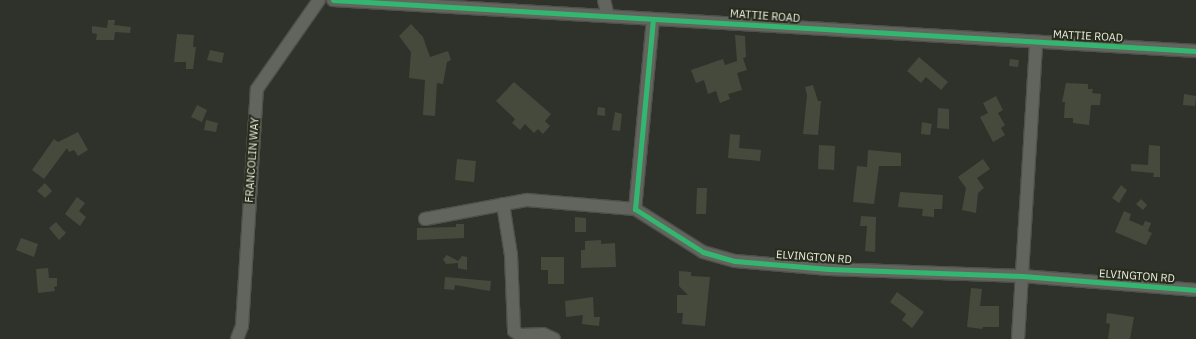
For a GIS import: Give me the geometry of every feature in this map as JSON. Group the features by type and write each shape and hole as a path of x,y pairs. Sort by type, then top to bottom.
{"street":[{"name":"FRANCOLIN WAY","path":"237,339 242,326 257,89 319,0"},
{"name":"MATTIE ROAD","path":"333,0 1036,43 1196,51"},
{"path":"604,0 608,16"},
{"path":"425,220 527,200 635,209 653,19"},
{"path":"1018,339 1036,43"},
{"path":"503,204 511,255 514,331 520,335 543,334 554,339"},
{"name":"ELVINGTON RD","path":"635,209 703,252 736,261 829,269 1022,276 1196,290"}],"building":[{"path":"108,20 115,20 114,25 131,27 130,33 115,32 114,40 96,40 97,34 92,33 92,26 107,28"},
{"path":"411,24 423,37 430,57 448,51 451,60 447,62 443,84 437,83 435,116 423,115 425,80 409,78 411,52 399,36"},
{"path":"177,34 194,35 193,47 196,47 193,69 186,69 186,62 174,62"},
{"path":"735,35 745,36 746,57 743,58 747,70 737,73 742,90 728,94 730,99 720,103 716,91 708,94 704,80 696,83 691,70 723,59 725,65 737,61"},
{"path":"210,50 224,53 222,63 207,60"},
{"path":"919,57 948,82 941,90 926,77 921,83 907,71"},
{"path":"1010,59 1019,60 1018,67 1009,66"},
{"path":"514,82 551,114 545,121 550,126 543,134 538,129 534,133 525,124 520,130 512,123 515,119 496,101"},
{"path":"1066,83 1088,84 1088,89 1093,89 1092,93 1101,94 1100,105 1091,105 1089,125 1073,123 1073,118 1064,118 1065,102 1062,102"},
{"path":"813,85 818,101 821,101 818,135 803,134 807,95 805,87"},
{"path":"1184,94 1196,96 1195,106 1183,105"},
{"path":"996,96 1003,110 998,113 1005,125 1001,128 1005,135 993,142 980,117 988,113 983,103"},
{"path":"197,105 207,110 202,122 191,117"},
{"path":"598,107 605,108 605,116 597,115"},
{"path":"938,108 949,109 949,129 937,128"},
{"path":"615,112 622,114 620,131 612,130"},
{"path":"206,120 218,123 216,132 204,130"},
{"path":"922,122 932,124 930,135 921,134"},
{"path":"78,132 88,150 78,156 74,150 69,152 67,148 44,179 32,170 54,139 58,142"},
{"path":"730,134 740,135 739,148 761,150 760,161 728,158"},
{"path":"819,145 835,146 834,170 818,169"},
{"path":"1149,145 1160,146 1160,177 1153,177 1154,173 1131,171 1131,164 1148,165"},
{"path":"868,150 901,153 901,166 879,166 874,204 853,202 857,166 867,167"},
{"path":"457,159 476,161 474,182 455,180"},
{"path":"983,159 990,169 977,178 984,188 978,193 976,213 962,210 966,188 958,177"},
{"path":"45,183 52,191 45,198 37,191"},
{"path":"1121,185 1127,190 1119,203 1112,198"},
{"path":"697,188 707,188 706,214 696,214"},
{"path":"900,192 943,195 942,209 934,209 934,217 922,216 923,209 898,207"},
{"path":"77,197 85,203 79,211 86,217 80,226 65,214"},
{"path":"1141,199 1147,205 1143,210 1136,204"},
{"path":"1124,211 1131,214 1129,220 1143,226 1145,221 1151,223 1148,231 1152,233 1146,245 1115,232"},
{"path":"861,216 876,217 875,252 865,251 867,226 860,226"},
{"path":"575,217 586,218 586,232 575,232"},
{"path":"56,222 66,233 59,240 49,228"},
{"path":"456,224 464,224 464,238 417,240 417,228 456,227"},
{"path":"21,238 38,244 34,257 16,250"},
{"path":"601,240 601,244 615,243 616,267 581,268 581,250 585,250 585,241"},
{"path":"447,255 458,261 462,256 467,257 467,270 458,268 458,263 446,264 443,259"},
{"path":"541,257 564,257 564,284 548,284 548,270 541,270"},
{"path":"48,268 49,278 57,278 57,286 54,287 55,291 38,293 36,269"},
{"path":"679,271 691,272 691,276 710,277 705,326 682,324 683,313 677,313 677,295 688,295 679,286"},
{"path":"445,277 491,281 490,291 455,285 454,290 444,289"},
{"path":"971,288 982,289 980,306 999,306 999,327 983,327 982,329 967,327"},
{"path":"897,292 924,312 912,328 902,320 906,314 890,302"},
{"path":"593,297 594,317 600,317 599,326 582,324 583,315 566,317 565,301"},
{"path":"1107,313 1134,317 1130,339 1108,339 1110,324 1106,323"}],"cycle path":[{"path":"333,0 1196,51"},
{"path":"653,19 635,209 703,252 735,261 829,269 1022,276 1196,290"}]}
